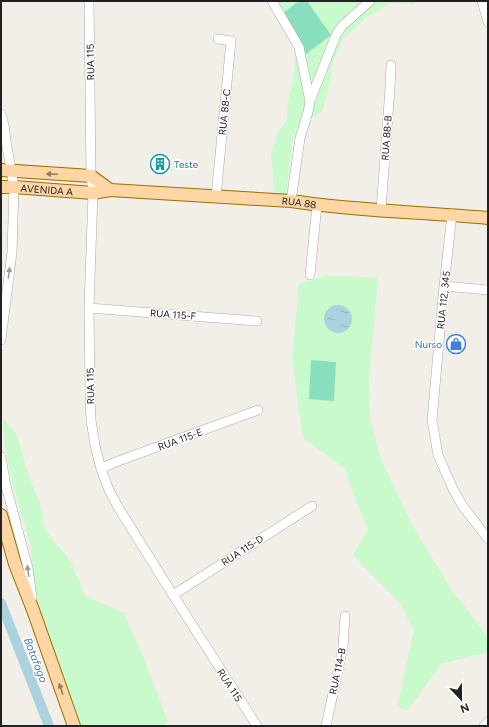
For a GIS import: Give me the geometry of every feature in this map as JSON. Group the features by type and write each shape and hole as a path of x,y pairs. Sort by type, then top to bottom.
{"main road":[{"name":"AVENIDA A","path":"6,171 91,176"},
{"path":"91,176 110,190"},
{"name":"AVENIDA A","path":"1,187 93,193"},
{"name":"RUA 88","path":"93,193 110,190 291,201 317,205 452,214 488,218"},
{"path":"1,515 15,564 34,610 74,726"}],"street":[{"name":"RUA 115","path":"89,1 91,176 93,193 89,308 91,420 95,445 101,469 109,490 118,507 257,726"},
{"path":"272,1 299,47 310,101"},
{"path":"291,201 300,138 310,101 336,35 342,26 370,1"},
{"path":"482,1 488,18"},
{"name":"RUA 88-C","path":"216,197 231,41 218,39"},
{"name":"RUA 88-B","path":"381,210 391,65"},
{"path":"1,114 4,124 6,171 14,187 12,252 1,340"},
{"path":"310,275 317,205"},
{"name":"RUA 112, 345","path":"452,214 432,420 438,455 453,489 462,504 488,539"},
{"path":"444,286 488,290"},
{"name":"RUA 115-F","path":"89,308 257,321"},
{"name":"RUA 115-E","path":"101,469 113,463 258,410"},
{"path":"1,457 6,486 28,568 34,610"},
{"name":"RUA 115-D","path":"173,595 312,506"},
{"name":"RUA 114-B","path":"326,726 343,647 346,616"},
{"path":"484,726 488,722"}],"green space":[{"path":"267,1 414,1 414,4 391,3 366,18 343,39 333,62 328,92 322,112 297,127 292,143 286,194 274,192 271,152 279,130 287,121 288,103 294,74 295,50 286,24"},
{"path":"299,1 307,1 331,35 306,54 279,16"},
{"path":"325,276 378,278 369,377 370,419 381,458 415,530 452,590 488,637 488,652 441,664 408,710 397,706 414,631 399,601 353,554 368,530 355,499 345,469 303,438 292,358 299,284"},
{"path":"311,360 336,362 334,401 309,399"},
{"path":"3,418 17,435 29,478 40,502 45,530 71,562 85,596 124,613 143,656 168,721 162,726 74,726 33,610 31,547 10,473 5,445"}],"water":[{"path":"338,305 348,309 352,319 348,329 338,333 328,329 324,319 328,309"}],"waterway":[{"name":"Botafogo","path":"1,603 49,726"}],"place":[{"name":"Teste","path":"160,164"},
{"name":"Nurso","path":"456,344"}]}
